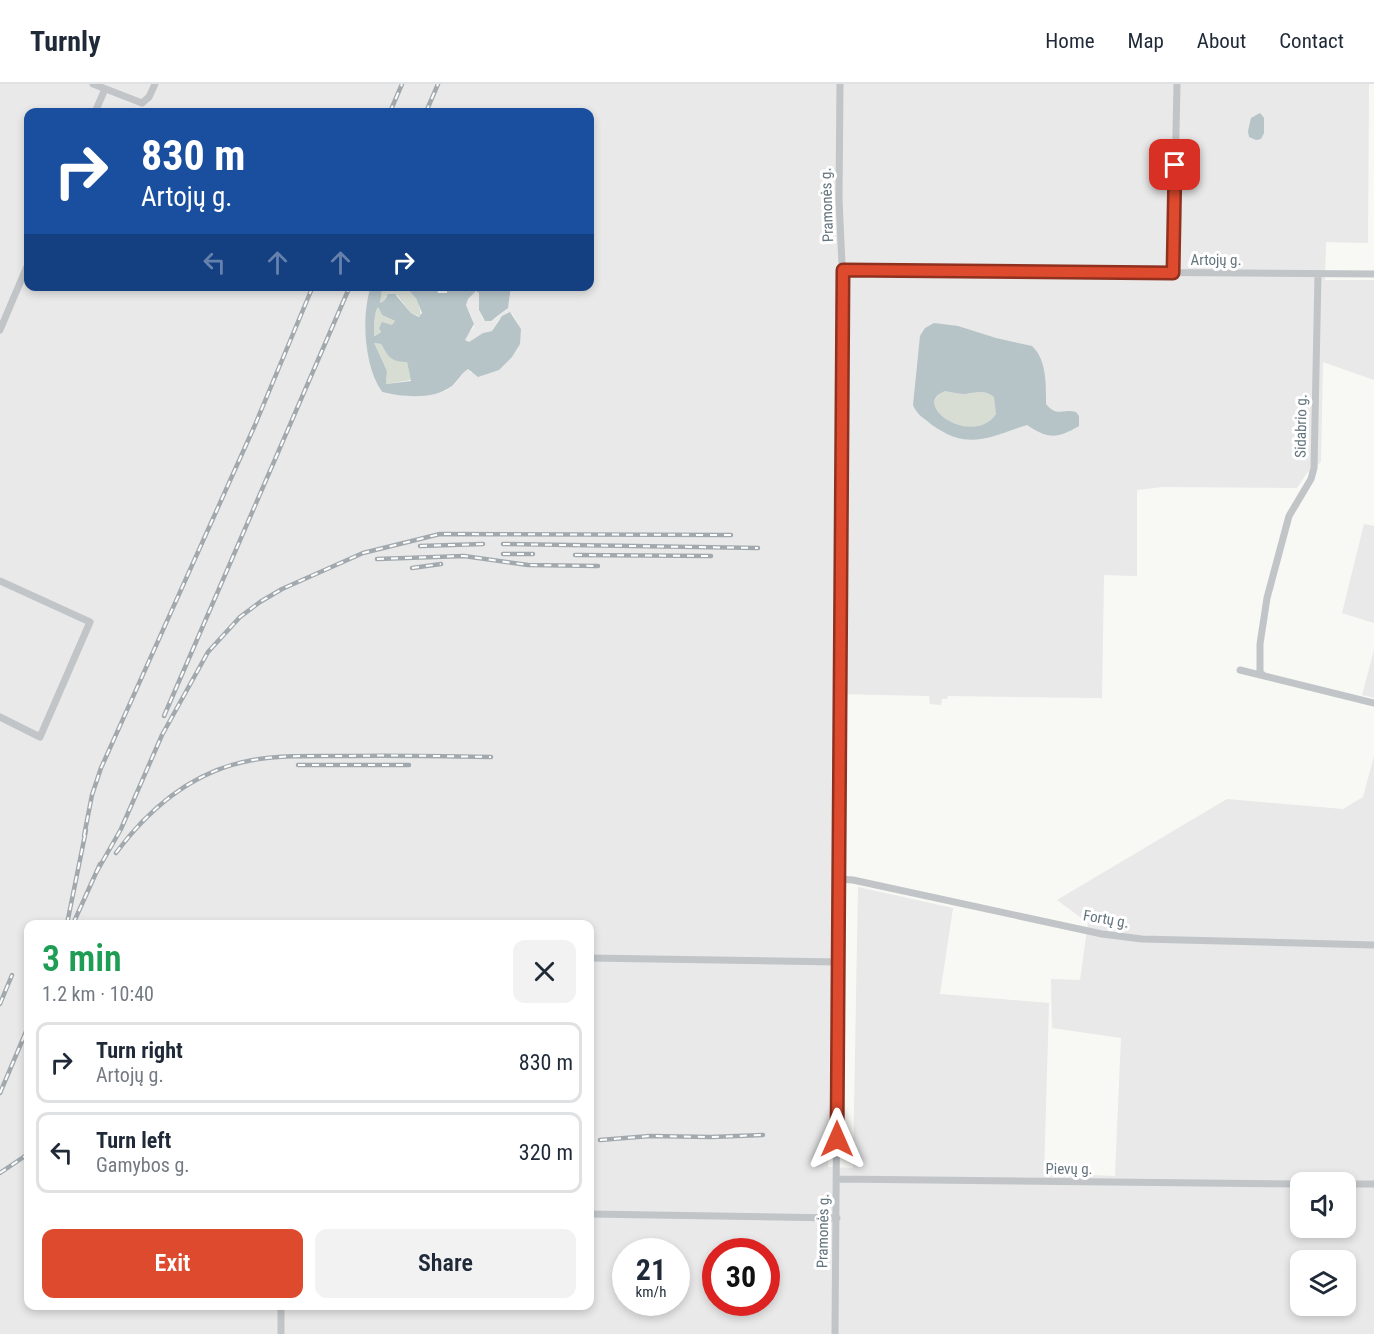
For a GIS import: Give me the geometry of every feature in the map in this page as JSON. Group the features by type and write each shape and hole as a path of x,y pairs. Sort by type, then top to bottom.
{"street":[{"path":"93,84 142,103 149,97 155,84"},
{"name":"Pramonės g.","path":"835,1334 843,270 839,199 840,84"},
{"path":"1173,273 1177,84"},
{"path":"97,108 105,90"},
{"name":"Artojų g.","path":"843,270 1374,274"},
{"path":"0,330 24,273"},
{"name":"Sidabrio g.","path":"1263,675 1260,673 1260,653 1267,598 1289,516 1311,479 1314,468 1318,274"},
{"path":"0,582 90,622 40,737 0,717"},
{"path":"1240,670 1374,703"},
{"name":"Fortų g.","path":"838,879 853,880 1102,934 1142,939 1374,945"},
{"path":"594,958 838,962"},
{"name":"Pievų g.","path":"837,1179 1290,1184"},
{"path":"1356,1184 1374,1184"},
{"path":"594,1214 837,1218"},
{"path":"280,1334 281,1310"}],"shaded area":[{"path":"0,84 1369,84 1368,243 1326,242 1325,280 1374,280 1374,380 1323,362 1321,462 1307,473 1297,488 1162,487 1137,490 1137,576 1104,575 1102,698 948,696 947,699 942,699 941,705 930,704 929,696 836,694 828,1167 853,1168 858,887 953,908 940,994 1049,1003 1044,1173 1115,1176 1121,1038 1052,1028 1051,979 1080,980 1088,923 1057,900 1227,799 1343,809 1363,797 1374,756 1374,1334 0,1334"},
{"path":"1260,113 1264,118 1264,133 1261,139 1256,140 1249,137 1248,131 1251,118"},
{"path":"370,291 382,291 380,303 388,294 395,294 411,313 419,317 422,313 416,298 410,291 447,293 447,291 476,291 468,299 466,305 474,324 465,340 469,342 483,333 492,331 502,316 510,312 521,329 520,344 512,357 499,370 478,377 468,369 452,386 436,394 408,396 382,392 371,369 368,355 366,312","holes":["378,307 382,315 395,321 392,325 382,322 379,328 381,332 375,336 374,320","374,343 381,344 394,360 407,362 411,381 386,384 387,371"]},
{"path":"382,291 412,291 421,317 411,313 397,295 386,296 384,302 380,303"},
{"path":"476,291 510,291 508,308 491,321 485,321 479,310 479,293"},
{"path":"378,307 382,315 395,321 393,325 379,327 381,332 375,336 374,320"},
{"path":"934,323 958,326 1032,346 1043,365 1046,404 1057,412 1076,412 1079,416 1079,426 1053,436 1041,433 1027,425 990,437 968,440 945,433 932,425 919,414 913,405 920,336 925,328","holes":["945,391 965,394 983,392 990,395 994,397 996,414 986,423 973,427 948,420 939,413 935,405 936,397"]},
{"path":"374,343 381,344 388,355 394,359 407,362 411,380 386,384 387,371"},
{"path":"945,391 990,394 994,396 996,414 990,421 974,427 948,420 934,410 936,398"},
{"path":"1364,524 1374,526 1374,623 1342,613"},
{"path":"1374,650 1374,698 1362,695"}],"railway":[{"path":"392,108 402,84"},
{"path":"428,108 438,84"},
{"path":"84,836 92,795 101,768 255,425 311,291"},
{"path":"164,716 348,291"},
{"path":"96,873 121,829 162,735 208,652 240,617 282,589 363,553 440,534 731,535"},
{"path":"420,546 483,544"},
{"path":"503,544 758,548"},
{"path":"503,554 533,554"},
{"path":"575,555 711,556"},
{"path":"377,559 464,556 528,565 598,566"},
{"path":"412,568 441,564"},
{"path":"116,853 144,820 175,793 212,772 232,765 264,758 298,756 491,757"},
{"path":"298,765 409,765"},
{"path":"68,920 86,830"},
{"path":"75,920 100,864"},
{"path":"0,1004 12,975"},
{"path":"0,1093 24,1036"},
{"path":"600,1140 650,1136 763,1135"},
{"path":"0,1173 24,1157"}],"route":[{"path":"837,1139 843,270 1173,273 1175,165"}]}
